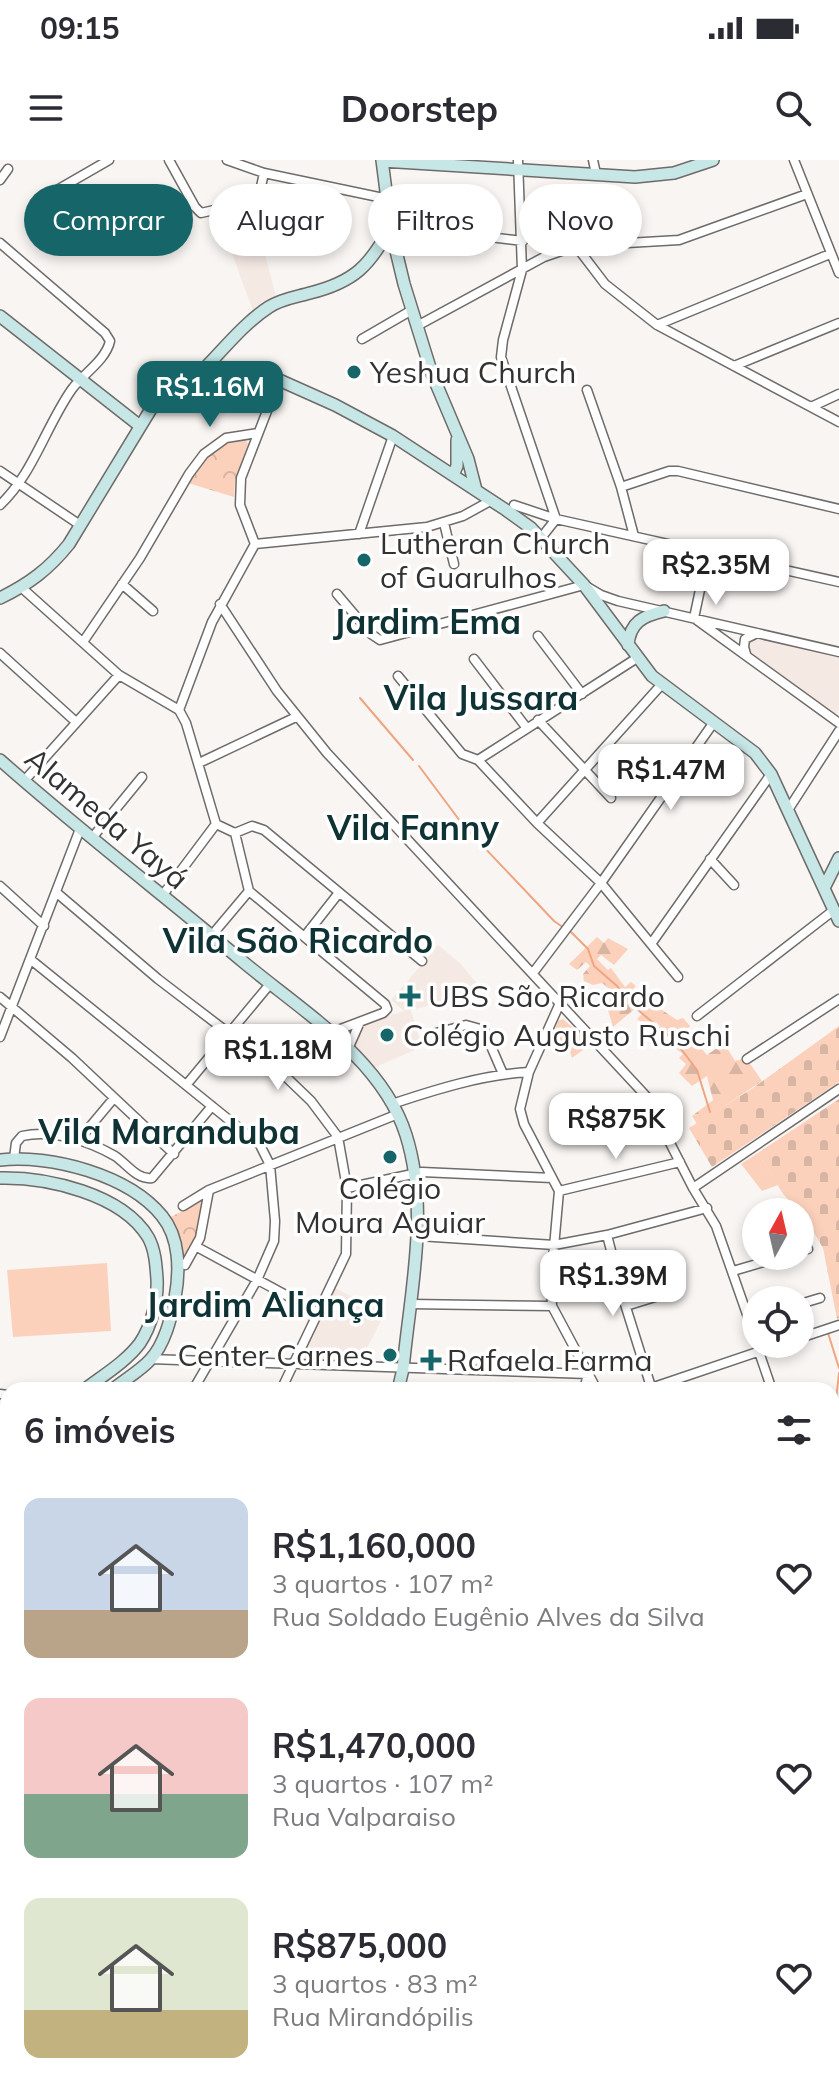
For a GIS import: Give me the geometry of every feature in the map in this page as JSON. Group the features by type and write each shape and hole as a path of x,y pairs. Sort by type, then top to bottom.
{"main road":[{"path":"386,184 382,160 518,165 655,177 713,160"},
{"path":"0,598 22,588 54,563 160,397 171,387 202,371 269,307 332,288 354,277 372,256"},
{"path":"399,256 432,374 468,459 476,490"},
{"path":"0,316 140,426"},
{"path":"225,369 223,363 235,339"},
{"path":"202,371 225,369 279,380 335,405 393,436 545,538 637,658 662,684 755,753 771,774 825,886 836,916"},
{"path":"453,475 457,466 457,439"},
{"path":"628,645 634,624 664,611"},
{"name":"Alameda Yayá","path":"0,760 330,1033 348,1049 395,1109 406,1136 415,1173 419,1236 400,1382"},
{"path":"814,863 839,857"},
{"path":"825,886 839,857"},
{"path":"0,1160 43,1160 116,1180 162,1215 176,1246 179,1272 168,1327 150,1359 122,1382"},
{"path":"0,1178 70,1186 117,1208 150,1239 157,1296 148,1328 129,1355 94,1382"}],"street":[{"path":"67,184 109,160"},
{"path":"169,160 201,213 258,200 264,173"},
{"path":"227,160 264,173 368,195"},
{"path":"593,160 596,174"},
{"path":"794,160 839,273"},
{"path":"0,180 8,169"},
{"path":"642,242 679,240 807,194"},
{"path":"0,243 105,333 110,341 107,351 79,380 18,484 0,505"},
{"path":"657,325 830,254"},
{"path":"522,256 522,270 501,357 556,519 545,538"},
{"path":"417,326 547,256"},
{"path":"584,256 605,284 657,325 839,422"},
{"path":"362,339 412,310"},
{"path":"734,366 839,323"},
{"path":"255,544 240,505 241,478 279,380"},
{"path":"587,390 621,487 634,536"},
{"path":"811,407 839,394"},
{"path":"83,642 204,454 226,438 258,433"},
{"path":"359,534 393,436"},
{"path":"0,471 80,525"},
{"path":"621,487 669,471 678,471 839,509"},
{"path":"255,544 444,523 492,500"},
{"path":"514,505 556,519 839,582"},
{"path":"444,523 454,564"},
{"path":"235,833 216,824 199,763 179,710 220,604 255,544"},
{"path":"694,618 708,552"},
{"path":"122,584 153,611"},
{"path":"337,594 375,639 385,641 584,585 601,595 839,652"},
{"path":"22,588 119,675 162,703 179,710"},
{"path":"220,604 296,717 646,1096 693,1188 707,1208 742,1293"},
{"path":"694,618 839,723"},
{"path":"746,654 745,639 758,633"},
{"path":"538,636 582,694"},
{"path":"0,653 76,722"},
{"path":"478,760 637,658"},
{"path":"474,659 526,727"},
{"path":"24,781 119,675"},
{"path":"398,676 462,754 478,760 537,823 601,883 678,977"},
{"path":"537,823 662,684"},
{"path":"199,763 296,717"},
{"path":"538,720 611,798"},
{"path":"533,973 601,883 714,722"},
{"path":"788,810 839,731"},
{"path":"651,944 771,774"},
{"path":"92,838 142,777"},
{"path":"162,896 216,824"},
{"path":"235,833 247,827 264,830 422,961"},
{"path":"0,1037 80,829"},
{"path":"235,833 249,891 385,1004 387,1009 383,1013 330,1033"},
{"path":"710,859 734,885"},
{"path":"0,886 44,926"},
{"path":"212,935 249,891"},
{"path":"57,893 229,1035 286,1077 311,1101 338,1137 347,1188 346,1254 285,1382"},
{"path":"305,936 338,894"},
{"path":"697,1016 836,916"},
{"path":"30,959 260,1145 270,1165 274,1241 257,1280 198,1382"},
{"path":"187,1084 270,984"},
{"path":"0,997 174,1154"},
{"path":"747,1059 839,999"},
{"path":"560,1003 529,1072 521,1116 559,1191 552,1306 592,1382"},
{"path":"348,1049 360,1022"},
{"path":"436,1033 466,1025 484,1030 503,1074"},
{"path":"183,1206 209,1190 338,1137 443,1087 503,1074 529,1072"},
{"path":"693,1188 839,1089"},
{"path":"78,1141 114,1098"},
{"path":"14,1158 16,1143 22,1136 48,1134 78,1141 118,1158 147,1179 157,1175 212,1106"},
{"path":"559,1191 680,1162"},
{"path":"347,1188 415,1173 552,1178"},
{"path":"185,1265 197,1247 209,1190"},
{"path":"419,1236 554,1245 607,1235 707,1208"},
{"path":"607,1235 647,1382"},
{"path":"197,1247 319,1313"},
{"path":"733,1271 742,1268"},
{"path":"626,1306 668,1293"},
{"path":"814,1300 820,1298"},
{"path":"410,1304 552,1306"},
{"path":"814,1333 839,1325"},
{"path":"666,1382 742,1351"},
{"path":"761,1358 769,1382"},
{"path":"150,1359 588,1374"},
{"path":"586,1382 588,1374"}],"shaded area":[{"path":"233,256 265,256 276,296 254,314"},
{"path":"758,639 839,657 839,709 835,715 748,650 749,640"},
{"path":"438,945 460,963 484,992 411,1010 422,1047 373,1068 352,1047 361,1024 404,1011 391,1000"},
{"path":"335,1288 385,1313 360,1362 306,1359 301,1354"}],"green space":[{"path":"245,438 248,444 235,481 234,497 188,483 219,447"},
{"path":"597,937 604,943 608,938 628,949 614,965 601,955 597,959 608,970 611,968 625,987 631,982 636,986 629,993 645,1007 656,1006 677,1020 683,1018 690,1026 686,1030 707,1055 724,1043 735,1061 742,1059 751,1065 762,1081 697,1124 692,1116 713,1100 707,1076 692,1086 679,1073 686,1064 679,1058 683,1054 675,1048 678,1043 656,1022 650,1028 637,1019 643,1013 637,1007 613,1027 608,1010 612,991 602,983 593,985 584,981 583,974 590,966 586,962 577,970 569,964"},
{"path":"563,1019 591,1044 572,1058 569,1048 549,1048 558,1021"},
{"path":"839,1026 839,1082 712,1167 689,1128 753,1088"},
{"path":"839,1099 837,1319 823,1248 814,1233 814,1198 787,1198 758,1153"},
{"path":"758,1153 778,1185 762,1191 741,1164"},
{"path":"206,1198 196,1243 179,1264 169,1218"},
{"path":"107,1263 111,1331 13,1337 7,1270"}],"waterway":[{"path":"360,698 413,760"},
{"path":"419,766 463,825 564,928"},
{"path":"570,931 588,949 594,966 617,986 632,1005 675,1041 697,1070 710,1112"},
{"path":"828,1333 839,1368"},
{"path":"838,1382 839,1373"}],"place":[{"name":"Yeshua Church","path":"354,372"},
{"name":"Lutheran Church of Guarulhos","path":"364,560"},
{"name":"UBS São Ricardo","path":"410,996"},
{"name":"Colégio Augusto Ruschi","path":"387,1035"},
{"name":"Colégio Moura Aguiar","path":"390,1157"},
{"name":"Center Carnes","path":"390,1355"},
{"name":"Rafaela Farma","path":"431,1360"}],"district":[{"name":"Jardim Ema","path":"427,621"},
{"name":"Vila Jussara","path":"481,697"},
{"name":"Vila Fanny","path":"413,827"},
{"name":"Vila São Ricardo","path":"298,940"},
{"name":"Vila Maranduba","path":"169,1131"},
{"name":"Jardim Aliança","path":"265,1304"}]}
